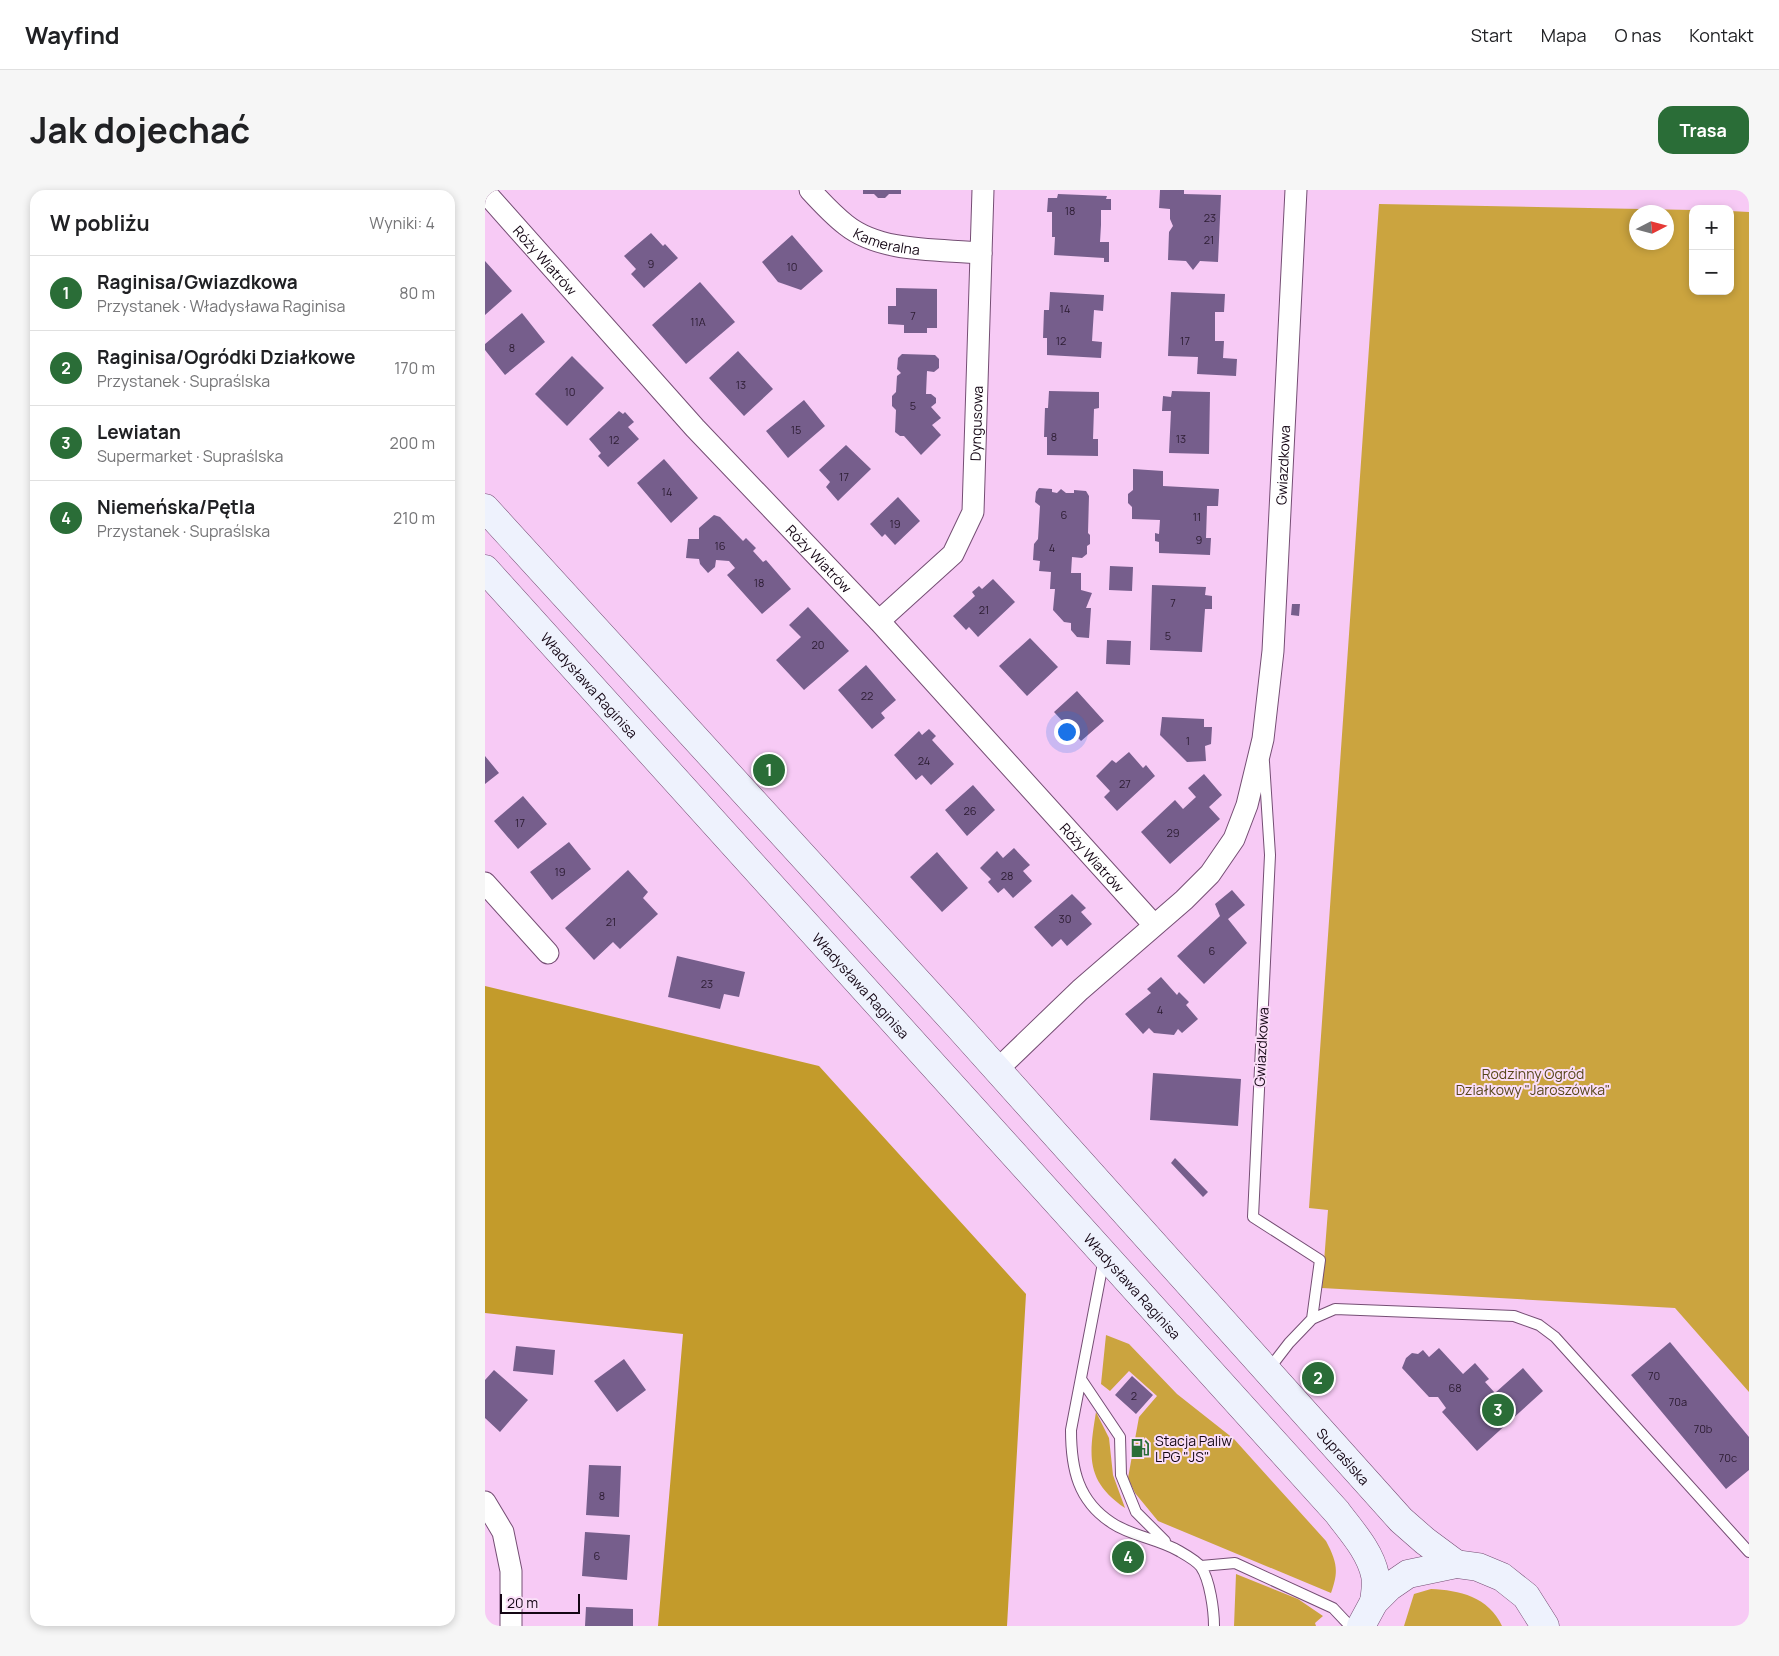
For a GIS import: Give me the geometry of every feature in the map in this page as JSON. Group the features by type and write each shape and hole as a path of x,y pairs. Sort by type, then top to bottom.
{"main road":[{"path":"485,508 997,1070"},
{"name":"Władysława Raginisa","path":"485,569 1337,1512 1363,1546 1376,1576 1374,1602"},
{"name":"Supraślska","path":"997,1070 1401,1520 1456,1564"},
{"path":"1361,1626 1374,1602 1389,1587 1408,1574 1456,1564 1478,1567 1502,1577 1526,1596 1545,1626"}],"street":[{"name":"Kameralna","path":"810,190 846,225 865,237 887,245 981,253"},
{"name":"Dyngusowa","path":"879,621 953,554 973,512 983,190"},
{"name":"Gwiazdkowa","path":"997,1070 1080,990 1184,900 1210,874 1234,839 1247,805 1263,739 1273,651 1296,190"},
{"name":"Róży Wiatrów","path":"485,192 695,428 879,621 1154,925"},
{"path":"485,883 548,953"},
{"path":"485,1502 503,1532 511,1571 511,1626"}],"lane":[{"name":"Gwiazdkowa","path":"1263,739 1270,855 1253,1217 1319,1260 1312,1319"},
{"path":"1104,1256 1071,1430 1071,1454 1075,1478 1089,1502 1113,1524 1167,1544 1201,1566 1235,1563 1333,1608 1349,1626"},
{"path":"1267,1370 1312,1319 1335,1309 1514,1316 1539,1325 1555,1337 1749,1552"},
{"path":"1081,1379 1120,1437 1121,1475 1136,1512 1167,1544"},
{"path":"1201,1566 1214,1606 1214,1626"}],"green space":[{"name":"Rodzinny Ogród Działkowy \"Jaroszówka\"","path":"1379,204 1629,209 1629,250 1674,250 1674,210 1689,210 1689,295 1734,295 1734,211 1749,212 1749,1392 1675,1308 1322,1288 1328,1210 1309,1208"},
{"path":"1106,1335 1129,1344 1177,1394 1234,1439 1326,1541 1333,1555 1336,1567 1331,1593 1158,1521 1135,1493 1128,1478 1139,1417 1157,1396 1129,1371 1110,1391 1101,1384"},
{"path":"1096,1412 1109,1438 1113,1475 1125,1508 1112,1498 1096,1477 1093,1466 1092,1441"},
{"path":"1236,1574 1298,1599 1323,1616 1315,1623 1316,1626 1234,1626"},
{"path":"1431,1589 1452,1591 1472,1597 1489,1608 1502,1626 1404,1626 1414,1594"}],"shaded area":[{"path":"485,986 819,1066 1026,1294 1007,1626 658,1626 683,1334 485,1313"}],"building":[{"path":"863,190 901,190 901,194 889,194 885,198 878,198 874,194 863,194"},
{"path":"1160,190 1184,190 1184,194 1221,195 1218,262 1200,261 1193,270 1186,261 1168,260 1169,232 1173,226 1170,219 1170,209 1159,208"},
{"path":"1058,194 1107,196 1106,199 1111,199 1111,210 1101,210 1100,242 1109,242 1109,262 1104,262 1104,258 1054,255 1055,237 1052,237 1052,212 1047,212 1048,198 1057,198"},
{"path":"651,233 678,258 644,288 631,274 636,269 624,256"},
{"path":"792,235 823,271 801,290 778,282 762,262"},
{"path":"485,261 512,291 485,315"},
{"path":"700,282 735,322 686,364 652,325"},
{"path":"896,288 937,289 937,328 927,328 927,333 904,333 904,325 888,324 888,306 896,306"},
{"path":"1050,292 1104,295 1103,311 1094,310 1092,341 1102,342 1101,358 1047,355 1047,338 1043,338 1044,310 1049,310"},
{"path":"1171,292 1225,294 1224,312 1215,312 1215,341 1224,341 1223,358 1237,359 1236,376 1197,374 1198,357 1168,356"},
{"path":"522,313 545,342 505,375 485,350 485,344"},
{"path":"738,351 773,389 744,416 709,378"},
{"path":"902,354 935,355 939,359 939,368 934,372 927,371 926,394 931,394 936,398 936,403 931,407 941,418 932,425 941,435 921,455 904,436 900,436 895,432 896,410 892,406 892,396 896,392 897,376 901,373 897,369 898,358"},
{"path":"572,356 604,388 567,426 535,394"},
{"path":"1049,391 1099,392 1099,408 1094,409 1093,439 1098,439 1098,456 1047,455 1047,437 1044,437 1045,408 1048,408"},
{"path":"1172,391 1210,392 1209,454 1169,453 1171,411 1162,411 1163,396 1171,397"},
{"path":"804,400 825,426 788,458 766,431"},
{"path":"619,411 623,414 625,412 634,422 628,427 639,439 608,467 598,456 601,453 589,439"},
{"path":"846,445 871,469 838,501 826,487 830,482 819,470"},
{"path":"664,459 698,498 671,523 637,483"},
{"path":"1133,469 1163,471 1163,486 1219,489 1218,506 1207,506 1206,538 1211,538 1210,555 1159,553 1159,542 1155,541 1155,533 1159,534 1160,520 1132,519 1132,507 1128,503 1128,494 1133,490"},
{"path":"1039,488 1052,489 1052,492 1057,493 1061,489 1066,493 1074,493 1074,490 1086,491 1089,496 1088,533 1090,535 1090,544 1087,546 1087,554 1082,558 1072,557 1071,573 1081,573 1081,590 1092,593 1086,608 1091,608 1089,638 1077,637 1071,630 1071,623 1064,622 1053,610 1055,589 1050,589 1051,572 1039,571 1040,561 1033,560 1034,544 1038,539 1040,506 1035,502 1036,492"},
{"path":"898,497 920,521 895,545 885,534 882,537 870,524"},
{"path":"714,515 720,517 743,541 746,538 756,548 753,551 763,562 766,560 791,589 762,614 727,575 735,568 729,561 716,560 715,567 708,573 700,564 699,559 686,558 688,539 699,539 699,528"},
{"path":"1110,566 1133,567 1132,591 1109,590"},
{"path":"993,579 1015,602 978,637 969,627 966,630 953,616 975,596 972,592 979,586 982,589"},
{"path":"1152,585 1206,587 1205,595 1212,596 1212,609 1205,609 1202,652 1150,650"},
{"path":"1292,604 1300,604 1299,616 1291,615"},
{"path":"808,607 849,651 804,690 776,660 801,637 789,625"},
{"path":"1030,638 1058,667 1027,696 999,666"},
{"path":"1107,640 1131,641 1130,665 1106,664"},
{"path":"866,665 896,700 881,713 885,718 872,729 838,690"},
{"path":"1077,691 1104,721 1081,741 1054,712"},
{"path":"1162,717 1204,719 1204,727 1212,727 1211,744 1205,746 1206,761 1187,762 1160,735"},
{"path":"929,729 936,736 932,740 954,764 931,785 922,775 916,780 894,755 919,731 922,735"},
{"path":"1129,752 1143,768 1146,765 1155,776 1117,811 1104,797 1110,791 1096,776 1112,760 1116,763"},
{"path":"485,756 499,773 485,784"},
{"path":"1204,774 1222,795 1209,807 1220,819 1170,864 1141,832 1175,800 1183,809 1196,797 1188,788"},
{"path":"973,785 995,810 967,836 945,810"},
{"path":"523,796 547,824 518,849 494,821"},
{"path":"569,842 591,869 552,900 530,872"},
{"path":"1014,848 1030,865 1023,871 1032,881 1013,898 1004,888 998,893 988,882 991,879 980,868 997,851 1003,858"},
{"path":"937,852 968,888 942,912 910,877"},
{"path":"628,870 648,892 643,898 658,914 620,949 613,942 594,960 565,928"},
{"path":"1232,890 1245,905 1228,919 1247,943 1204,984 1177,956 1220,916 1215,904"},
{"path":"1072,894 1086,908 1081,912 1092,924 1067,946 1061,939 1052,947 1034,927"},
{"path":"677,956 745,972 739,997 724,994 720,1009 668,997"},
{"path":"1161,977 1177,995 1179,992 1189,1002 1186,1005 1198,1019 1182,1033 1178,1029 1174,1035 1154,1033 1149,1028 1143,1034 1125,1014 1151,993 1147,989"},
{"path":"1153,1073 1241,1079 1238,1126 1150,1120"},
{"path":"1175,1158 1208,1192 1203,1197 1171,1163"},
{"path":"1670,1342 1749,1437 1749,1470 1726,1489 1631,1375"},
{"path":"516,1346 555,1350 553,1375 513,1371"},
{"path":"1439,1348 1463,1374 1475,1363 1489,1379 1485,1382 1495,1393 1523,1368 1543,1391 1477,1451 1442,1412 1446,1408 1438,1397 1429,1397 1402,1368 1406,1358 1412,1353 1418,1354 1423,1350 1429,1357"},
{"path":"624,1359 646,1390 617,1412 594,1381"},
{"path":"494,1370 528,1400 500,1432 485,1418 485,1380"},
{"path":"1132,1376 1153,1395 1136,1414 1115,1395"},
{"path":"589,1465 621,1466 619,1517 586,1515"},
{"path":"585,1532 630,1535 627,1580 582,1576"},
{"path":"586,1607 633,1609 633,1626 585,1626"}],"place":[{"name":"Raginisa/Gwiazdkowa","path":"769,770"},
{"name":"Raginisa/Ogródki Działkowe","path":"1318,1378"},
{"name":"Lewiatan","path":"1498,1410"},
{"name":"Stacja Paliw LPG \"JS\"","path":"1140,1448"},
{"name":"Niemeńska/Pętla","path":"1128,1557"}]}
